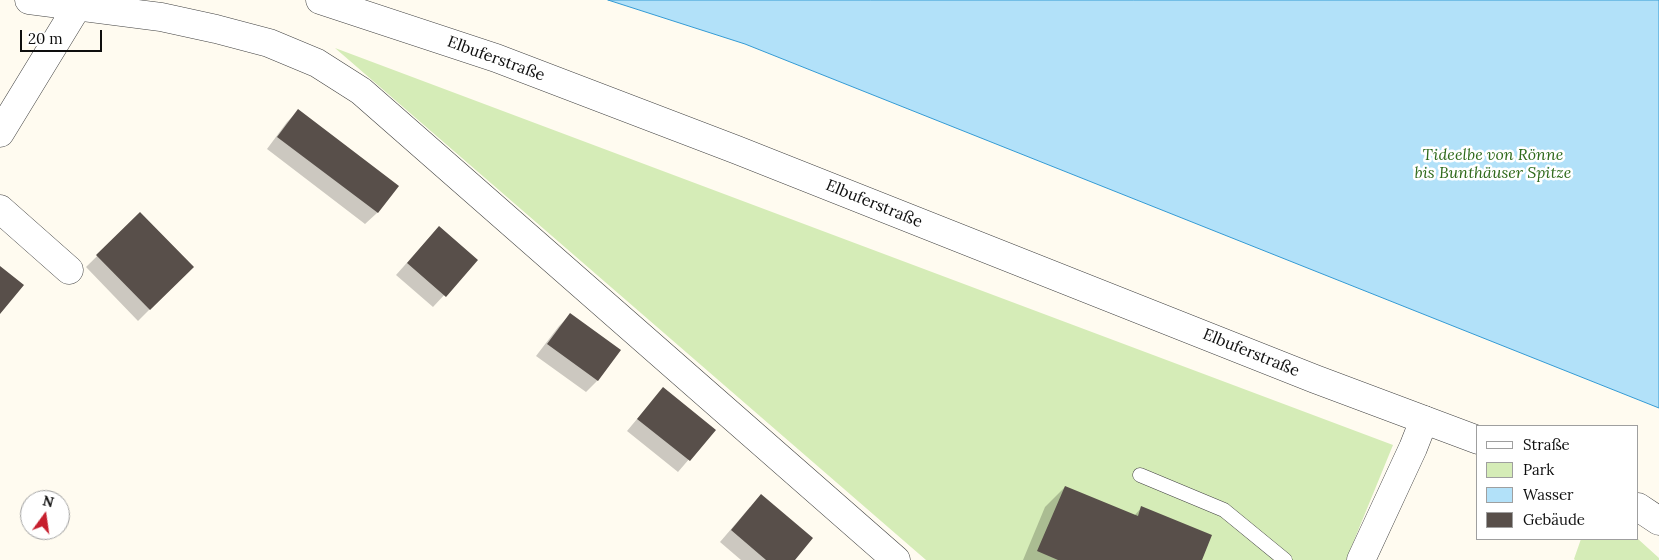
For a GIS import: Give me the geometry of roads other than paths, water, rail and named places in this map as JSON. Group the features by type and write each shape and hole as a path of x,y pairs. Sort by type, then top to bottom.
{"street":[{"path":"29,0 161,17 269,43 317,63 361,91 896,560"},
{"name":"Elbuferstraße","path":"320,0 381,19 524,69 737,150 1315,379 1476,439"},
{"path":"0,133 77,7"},
{"path":"0,209 69,270"},
{"path":"1362,560 1424,420"},
{"path":"1639,508 1659,521"}],"lane":[{"path":"1140,475 1224,510 1285,560"}],"water":[{"name":"Tideelbe von Rönne bis Bunthäuser Spitze","path":"608,0 1659,0 1659,408 745,44"}]}
